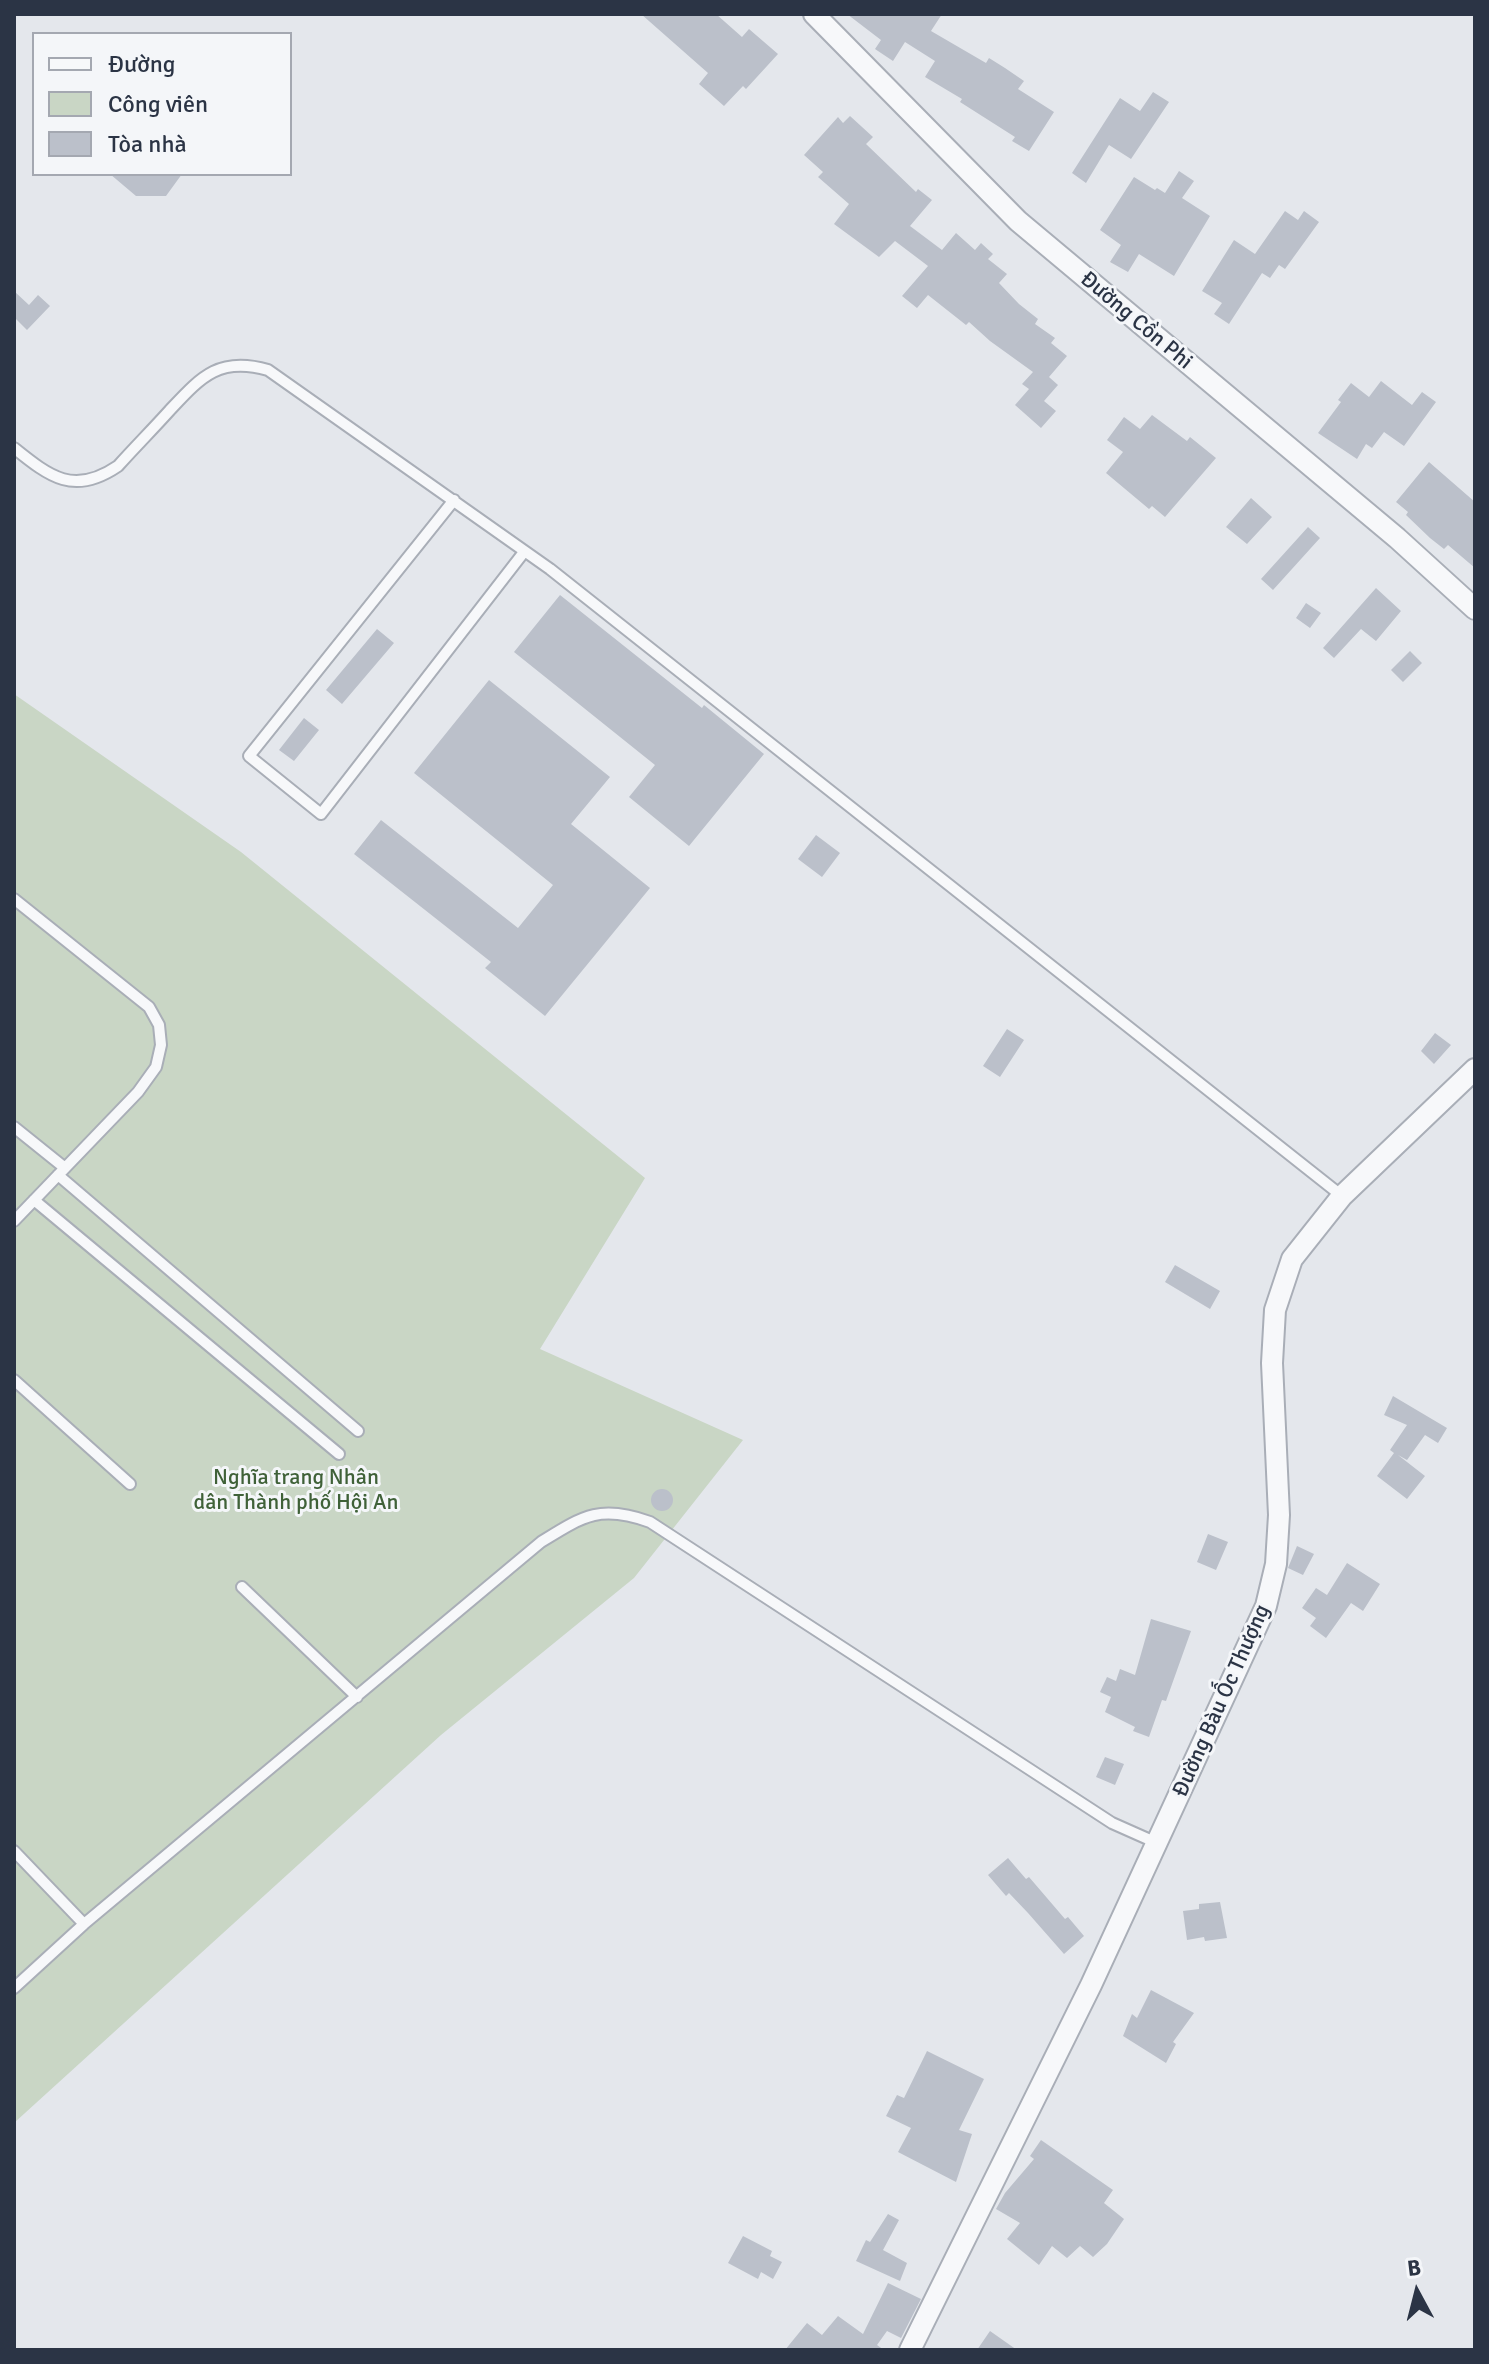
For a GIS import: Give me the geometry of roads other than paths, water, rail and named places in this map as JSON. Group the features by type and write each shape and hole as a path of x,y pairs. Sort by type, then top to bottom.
{"street":[{"name":"Đường Cồn Phi","path":"814,14 1018,221 1397,538 1475,609"},
{"name":"Đường Bàu Ốc Thượng","path":"910,2350 1091,1985 1266,1606 1276,1564 1279,1515 1272,1363 1275,1310 1292,1259 1342,1196 1475,1069"}],"lane":[{"path":"14,448 46,474 64,482 104,476 118,466 193,384 209,372 231,366 268,370 563,579 1342,1196"},
{"path":"454,500 249,756 321,814 524,552"},
{"path":"14,899 149,1007 159,1025 161,1045 156,1067 138,1092 14,1221"},
{"path":"14,1127 61,1172 358,1431"},
{"path":"34,1200 339,1454"},
{"path":"14,1380 130,1484"},
{"path":"14,1988 84,1924 541,1542 579,1519 622,1512 650,1522 1112,1823 1157,1843"},
{"path":"242,1587 357,1697"},
{"path":"14,1851 84,1924"}],"park label":[{"name":"Nghĩa trang Nhân dân Thành phố Hội An","path":"296,1490"}]}
